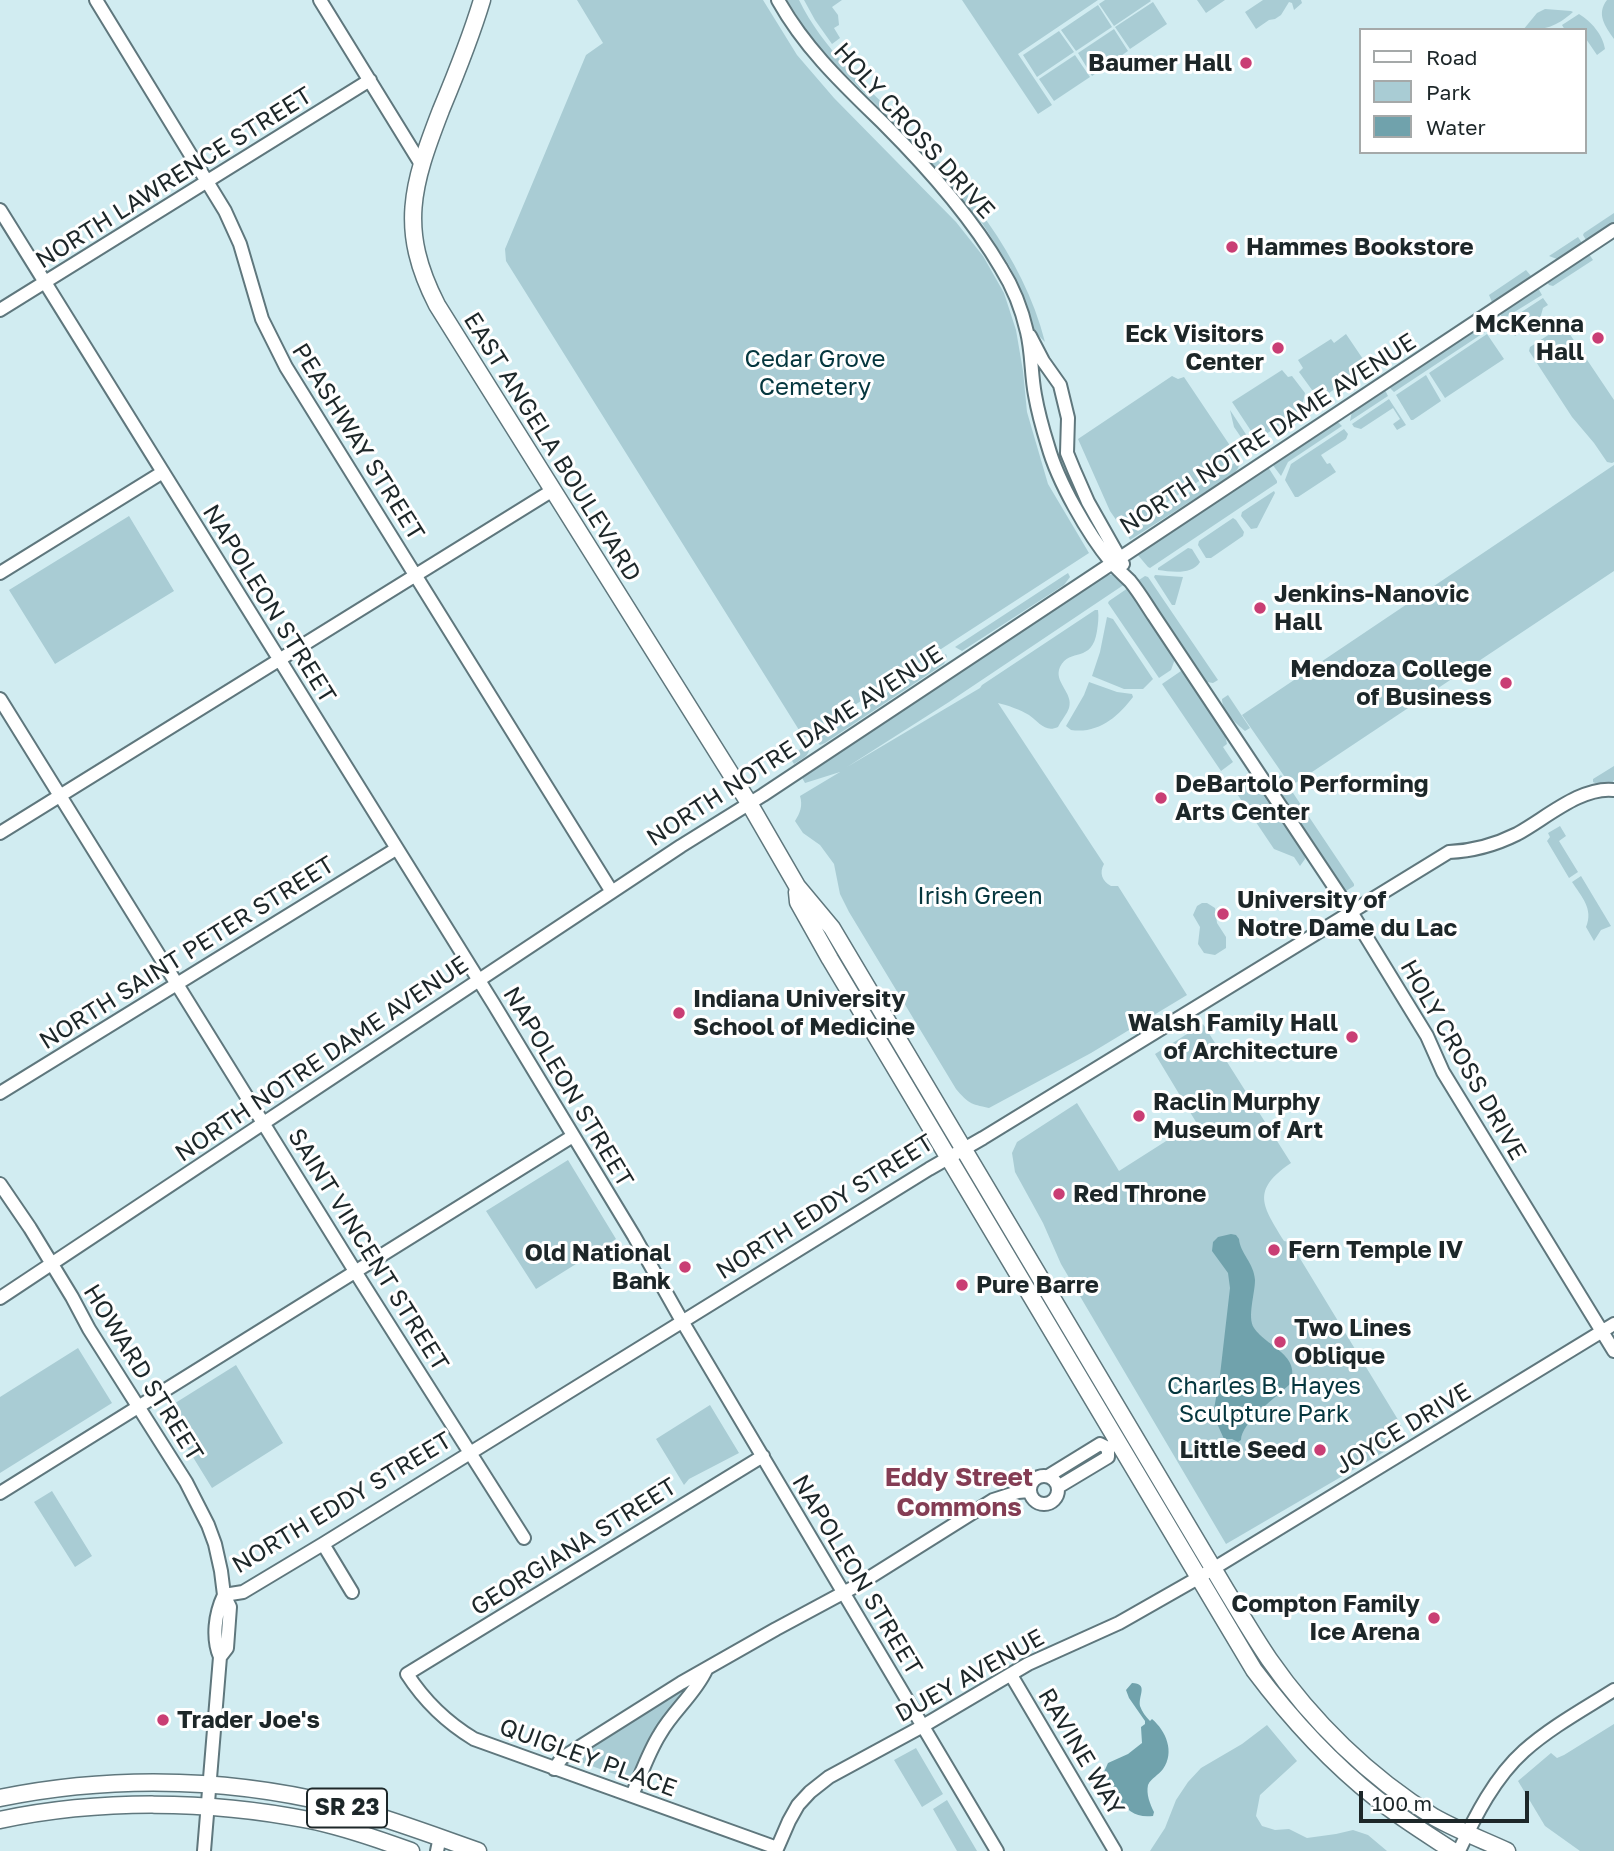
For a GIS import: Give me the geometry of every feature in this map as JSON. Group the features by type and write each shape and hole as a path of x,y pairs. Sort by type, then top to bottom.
{"main road":[{"name":"EAST ANGELA BOULEVARD","path":"482,0 421,164 414,194 413,232 419,264 438,307 749,803 797,886 832,928 1269,1659 1300,1700 1326,1728 1358,1760 1398,1793 1437,1818 1507,1851"},
{"name":"EAST ANGELA BOULEVARD","path":"797,886 798,902 1113,1446 1254,1670 1291,1717 1349,1776 1453,1851"},
{"name":"SR 23","path":"0,1798 64,1787 118,1782 211,1784 263,1790 357,1810 439,1844 478,1851"},
{"name":"SR 23","path":"0,1820 68,1808 122,1805 255,1810 311,1820 411,1851"}],"street":[{"name":"PEASHWAY STREET","path":"96,0 208,181 229,220 240,244 260,311 278,353 612,892"},
{"path":"320,0 421,164"},
{"name":"HOLY CROSS DRIVE","path":"778,0 796,30 820,61 902,143 965,216 1003,270 1028,333 1060,385 1068,418 1067,453 1116,560"},
{"name":"NORTH LAWRENCE STREET","path":"0,310 370,80"},
{"name":"NAPOLEON STREET","path":"0,210 628,1226 997,1851"},
{"name":"NORTH NOTRE DAME AVENUE","path":"0,1298 1614,230"},
{"name":"HOLY CROSS DRIVE","path":"1028,333 1034,387 1048,448 1059,477 1077,509 1116,560 1351,912 1427,1036 1443,1072 1614,1351"},
{"path":"1034,387 1041,378 1052,374"},
{"path":"0,573 163,472"},
{"path":"0,833 553,490"},
{"name":"SAINT VINCENT STREET","path":"0,699 524,1538"},
{"name":"NORTH EDDY STREET","path":"223,1595 243,1592 323,1544 947,1158 1449,852 1463,852 1499,842 1580,796 1604,789 1614,790"},
{"name":"NORTH SAINT PETER STREET","path":"0,1093 396,849"},
{"path":"0,1493 573,1136"},
{"name":"HOWARD STREET","path":"0,1184 186,1482 215,1544 223,1595 217,1619 215,1646 220,1657 204,1851"},
{"name":"JOYCE DRIVE","path":"1214,1569 1614,1324"},
{"path":"1048,1476 1058,1487 1055,1499 1048,1503 1036,1501 1029,1491 1036,1477 1048,1476 1100,1444 1113,1446 1108,1457 1058,1487"},
{"name":"GEORGIANA STREET","path":"407,1674 763,1456"},
{"path":"554,1769 562,1758 681,1683 844,1593 993,1500 1029,1491"},
{"path":"323,1544 352,1592"},
{"name":"DUEY AVENUE","path":"777,1850 793,1813 810,1792 829,1777 1011,1675 1119,1623 1214,1569"},
{"path":"632,1796 659,1734 701,1682 706,1670"},
{"name":"QUIGLEY PLACE","path":"407,1674 433,1709 463,1732 495,1748 777,1850"},
{"name":"RAVINE WAY","path":"1011,1675 1115,1851"},
{"path":"1459,1851 1490,1792 1523,1752 1547,1732 1614,1689"}],"green space":[{"name":"Cedar Grove Cemetery","path":"577,0 763,0 797,55 834,98 956,222 983,256 1004,293 1016,330 1027,412 1048,484 1089,553 804,738 506,261 505,249 586,55 603,43"},
{"path":"787,0 799,0 832,50 924,145 968,196 1006,250 1022,280 1045,342 1034,331 1010,267 982,223 913,141 824,53"},
{"path":"804,0 842,0 832,7 838,15 839,25 834,28 840,38 832,44"},
{"path":"962,0 1098,0 1018,54 1052,105 1038,114"},
{"path":"1105,0 1151,1 1114,26 1099,4"},
{"path":"1197,0 1225,0 1206,13"},
{"path":"1263,0 1301,0 1302,3 1294,10 1289,2 1281,15 1256,29 1245,12"},
{"path":"1607,0 1614,0 1614,39 1602,15"},
{"path":"1153,2 1167,24 1130,49 1115,27"},
{"path":"1098,5 1112,27 1076,51 1061,30"},
{"path":"1545,9 1573,12 1550,27 1525,28 1537,13"},
{"path":"1579,14 1592,24 1605,49 1597,55 1586,39 1586,28 1564,28 1562,25"},
{"path":"1114,29 1128,51 1092,76 1078,53"},
{"path":"1059,31 1074,52 1037,77 1023,55"},
{"path":"1075,55 1090,77 1054,101 1039,79"},
{"path":"1614,213 1614,222 1586,240 1584,233"},
{"path":"1578,237 1582,243 1557,259 1549,256"},
{"path":"1589,254 1593,260 1553,286 1549,285 1547,282"},
{"path":"1526,270 1531,276 1492,302 1489,295"},
{"path":"1538,288 1542,295 1503,319 1500,314"},
{"path":"1543,298 1548,305 1543,308 1540,319 1515,336 1506,322"},
{"path":"1562,326 1614,400 1612,463 1607,462 1572,417 1529,351 1530,347"},
{"path":"1473,331 1485,332 1394,392 1389,387"},
{"path":"1346,334 1367,365 1329,393 1312,390 1299,372 1303,368 1298,360 1331,339 1334,343"},
{"path":"1487,334 1504,359 1445,398 1429,373"},
{"path":"1282,370 1288,377 1292,376 1305,393 1301,411 1257,440 1232,402"},
{"path":"1426,375 1441,401 1411,420 1396,395"},
{"path":"1172,376 1178,379 1184,377 1237,456 1123,530 1110,511 1078,439"},
{"path":"1385,390 1388,396 1350,421 1352,411"},
{"path":"1389,399 1406,425 1397,430 1393,424 1400,419 1393,408 1361,429 1354,427 1352,424"},
{"path":"1230,410 1253,445 1249,449 1234,427"},
{"path":"1335,422 1342,426 1288,462 1281,476 1272,464"},
{"path":"1344,429 1348,434 1346,439 1321,455 1336,472 1295,497 1285,480 1291,464"},
{"path":"1239,460 1238,469 1232,475 1130,540 1127,533"},
{"path":"1614,465 1614,571 1291,786 1242,715"},
{"path":"1268,467 1277,483 1150,568 1137,554"},
{"path":"1274,491 1257,528 1251,529 1241,516 1242,512"},
{"path":"129,516 174,591 55,664 9,590"},
{"path":"1233,518 1244,532 1243,536 1211,558 1206,558 1198,545 1199,541"},
{"path":"1188,548 1192,549 1200,562 1192,569 1181,572 1158,570 1158,568"},
{"path":"1068,573 1070,577 1064,585 962,651 955,647"},
{"name":"Irish Green","path":"1113,574 1125,584 847,767 980,688 1098,610 1097,631 1091,648 1064,661 1060,667 1059,678 1070,703 1058,727 1046,728 1026,713 998,703 1104,864 1104,879 1111,886 1118,886 1187,995 1091,1053 989,1108 983,1107 970,1102 956,1089 849,912 840,894 834,864 820,845 803,833 795,821 800,809 800,796 840,772 805,783 801,776 1102,577"},
{"path":"1155,575 1183,577 1175,605 1172,605"},
{"path":"1145,576 1218,680 1207,682 1139,580"},
{"path":"1128,588 1175,659 1171,670 1159,678 1108,603"},
{"path":"1107,617 1113,619 1153,679 1143,689 1124,689 1092,676"},
{"path":"946,654 944,664 825,743 820,745 815,740"},
{"path":"1181,671 1224,731 1227,744 1223,747 1233,762 1221,771 1162,684"},
{"path":"1089,682 1117,692 1132,694 1133,697 1121,711 1099,727 1071,730 1066,726"},
{"path":"1228,695 1250,728 1245,731 1224,708 1222,699"},
{"path":"809,744 808,754 794,764 789,756"},
{"path":"1614,766 1612,783 1593,782 1593,779"},
{"path":"1281,775 1354,884 1346,891 1280,791 1277,778"},
{"path":"1243,777 1254,793 1258,790 1268,797 1304,851 1305,859 1300,866 1294,857 1274,849 1231,785"},
{"path":"1560,826 1566,836 1559,841 1578,872 1569,878 1547,841 1550,837 1548,833"},
{"path":"1581,876 1611,926 1601,930 1594,941 1586,927 1587,909 1572,882"},
{"path":"1202,903 1215,908 1217,923 1226,937 1226,948 1215,955 1204,953 1198,944 1200,927 1193,915 1197,906"},
{"name":"Charles B. Hayes Sculpture Park","path":"1203,1024 1291,1163 1278,1173 1265,1191 1264,1199 1270,1218 1284,1241 1290,1242 1400,1423 1406,1439 1226,1544 1061,1264 1043,1223 1015,1172 1012,1153 1017,1142 1077,1103 1119,1171 1196,1122 1155,1054"},
{"path":"568,1160 616,1239 536,1289 486,1211"},
{"path":"78,1348 112,1403 0,1473 0,1397"},
{"path":"236,1365 283,1443 212,1488 164,1410"},
{"path":"710,1405 739,1453 689,1479 684,1485 656,1439"},
{"path":"52,1491 92,1556 75,1567 34,1502"},
{"path":"683,1688 687,1691 634,1781 569,1758"},
{"path":"1614,1724 1614,1851 1580,1851 1545,1826 1518,1781 1551,1753 1557,1758 1564,1755"},
{"path":"1267,1725 1297,1761 1260,1795 1256,1816 1262,1826 1275,1830 1289,1829 1307,1838 1353,1830 1368,1835 1387,1851 1150,1851 1165,1828 1176,1800 1201,1768 1242,1744"},
{"path":"916,1748 943,1794 922,1807 894,1760"},
{"path":"947,1800 977,1851 957,1851 933,1809"}],"water":[{"path":"1231,1234 1239,1239 1254,1274 1251,1318 1254,1328 1287,1359 1292,1374 1290,1384 1253,1418 1238,1442 1224,1439 1215,1419 1214,1409 1230,1288 1228,1273 1212,1251 1213,1242 1218,1237"},
{"path":"1132,1683 1140,1685 1141,1708 1150,1721 1152,1719 1161,1729 1167,1742 1167,1762 1148,1785 1153,1816 1137,1815 1128,1810 1112,1790 1104,1772 1108,1763 1128,1754 1142,1743 1141,1727 1145,1721 1126,1690"}],"place":[{"name":"Baumer Hall","path":"1246,63"},
{"name":"Hammes Bookstore","path":"1232,247"},
{"name":"McKenna Hall","path":"1598,338"},
{"name":"Eck Visitors Center","path":"1278,348"},
{"name":"Jenkins-Nanovic Hall","path":"1260,608"},
{"name":"Mendoza College of Business","path":"1506,683"},
{"name":"DeBartolo Performing Arts Center","path":"1161,798"},
{"name":"University of Notre Dame du Lac","path":"1223,914"},
{"name":"Indiana University School of Medicine","path":"679,1013"},
{"name":"Walsh Family Hall of Architecture","path":"1352,1037"},
{"name":"Raclin Murphy Museum of Art","path":"1139,1116"},
{"name":"Red Throne","path":"1059,1194"},
{"name":"Fern Temple IV","path":"1274,1250"},
{"name":"Old National Bank","path":"685,1267"},
{"name":"Pure Barre","path":"962,1285"},
{"name":"Two Lines Oblique","path":"1280,1342"},
{"name":"Little Seed","path":"1320,1450"},
{"name":"Compton Family Ice Arena","path":"1434,1618"},
{"name":"Trader Joe's","path":"163,1720"}],"district":[{"name":"Eddy Street Commons","path":"959,1493"}]}
